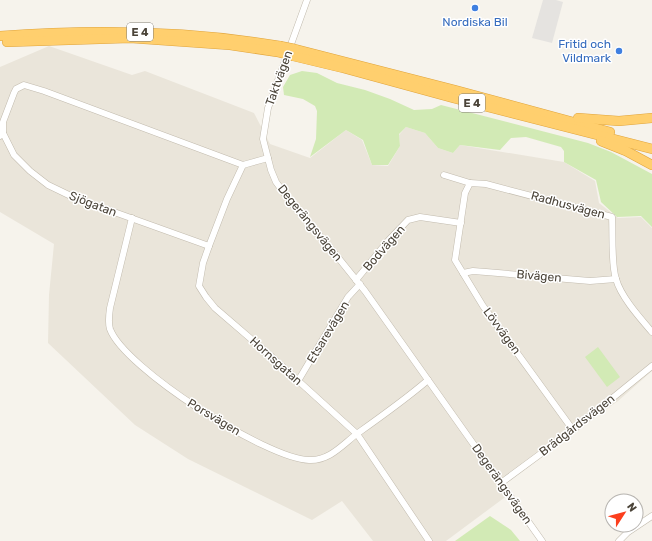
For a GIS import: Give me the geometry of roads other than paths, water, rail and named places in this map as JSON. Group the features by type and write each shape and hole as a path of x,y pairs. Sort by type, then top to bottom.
{"highway":[{"name":"E 4","path":"0,36 74,32 145,32 215,37 278,49 522,108 652,142"},
{"name":"E 4","path":"0,42 89,38 130,38 278,49"},
{"name":"E 4","path":"294,53 350,70 652,149"},
{"name":"E 4","path":"522,108 589,120 619,121 652,118"},
{"name":"E 4","path":"541,121 607,143 652,165"}],"street":[{"name":"Taktvägen","path":"268,158 263,139 268,108 307,0"},
{"path":"2,134 3,122 14,93 16,89 24,85 44,91 243,165 268,158"},
{"name":"Sjögatan","path":"2,134 14,155 30,171 48,185 75,198 209,246"},
{"name":"Degerängsvägen","path":"268,158 276,182 292,205 358,282 542,541"},
{"name":"Hornsgatan","path":"243,165 227,199 203,262 199,286 206,298 215,308 357,434 429,541"},
{"name":"Radhusvägen","path":"444,175 470,183 486,184 612,217 616,279 628,303 652,332"},
{"path":"461,223 466,193 470,183"},
{"name":"Bodvägen","path":"358,282 388,241 408,220 420,217 461,223"},
{"name":"Porsvägen","path":"132,218 110,308 110,329 118,341 138,362 198,409 235,431 286,455 309,460 324,457 339,450 357,434 428,380"},
{"name":"Lövvägen","path":"461,223 455,260 483,306 573,430"},
{"name":"Bivägen","path":"463,273 473,271 590,281 616,279"},
{"name":"Etsarevägen","path":"298,381 358,282"},
{"name":"Brädgårdsvägen","path":"501,484 573,430 652,366"},
{"path":"619,541 628,532 652,516"}],"place":[{"name":"Nordiska Bil","path":"475,8"},
{"name":"Fritid och Vildmark","path":"619,51"}]}
